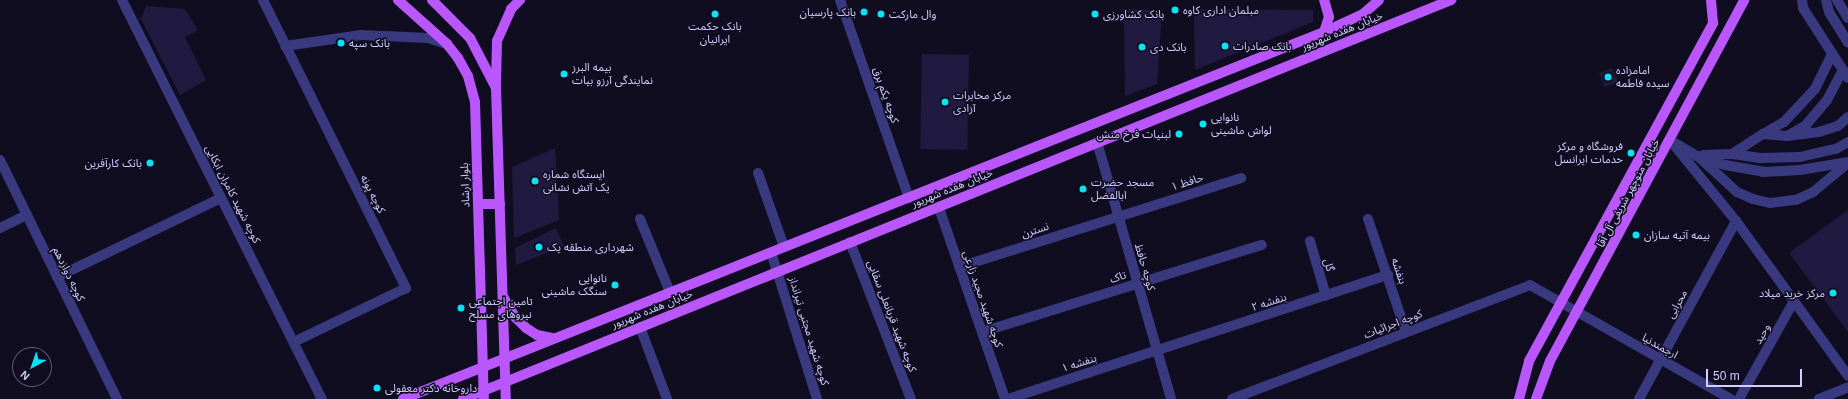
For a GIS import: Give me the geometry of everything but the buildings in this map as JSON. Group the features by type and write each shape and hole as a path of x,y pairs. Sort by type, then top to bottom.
{"main road":[{"name":"بلوار ارشاد","path":"398,0 447,44 468,76 475,102 484,395"},
{"path":"432,0 470,38 496,88"},
{"path":"506,399 504,296 496,88 497,41 511,9 520,0"},
{"path":"1324,0 1329,17 1324,32"},
{"name":"خیابان هفده شهریور","path":"402,399 552,338 909,198 1324,32 1363,14 1379,0"},
{"name":"خیابان هفده شهریور","path":"463,399 484,395 505,380 938,208 1097,142 1451,0"},
{"name":"خیابان منوچهر شریفی آل آقا","path":"1519,399 1529,361 1713,23 1711,0"},
{"name":"خیابان منوچهر شریفی آل آقا","path":"1536,399 1550,360 1577,313 1744,0"},
{"path":"478,204 500,204"},
{"path":"504,296 515,317 526,328 537,335 552,338"}],"street":[{"name":"کوچه شهید کامران ابکایی","path":"122,0 322,399"},
{"name":"کوچه پونه","path":"263,0 406,288 294,342"},
{"name":"کوچه یکم برق","path":"840,0 909,198"},
{"path":"1787,136 1806,125 1846,74 1803,8 1802,0"},
{"path":"1826,0 1829,12 1848,42"},
{"path":"1837,0 1848,18"},
{"path":"285,46 361,35 428,38 447,44"},
{"path":"1732,154 1784,122 1815,89 1832,54"},
{"path":"1763,134 1787,136 1830,129 1848,117"},
{"path":"1670,140 1697,156 1737,192 1753,199 1770,203 1785,203 1802,197 1848,162"},
{"path":"1670,140 1736,222 1848,376"},
{"name":"کوچه حافظ","path":"1097,142 1171,399"},
{"path":"1697,156 1732,154 1759,158 1800,157 1836,149 1848,142"},
{"path":"1697,156 1725,165 1763,172 1800,170 1848,162"},
{"name":"کوچه دوازدهم","path":"0,160 117,399"},
{"path":"758,173 784,247"},
{"name":"حافظ ۱","path":"1118,216 1241,178"},
{"path":"57,277 221,198"},
{"name":"کوچه شهید مجید زارعی","path":"938,208 1007,399"},
{"path":"0,228 27,215"},
{"name":"نسترن","path":"959,267 1118,216"},
{"name":"بنفشه","path":"1368,218 1406,332"},
{"path":"640,219 670,292"},
{"name":"محرابی","path":"1639,399 1736,222"},
{"name":"گل","path":"1310,241 1326,296"},
{"name":"کوچه شهید قربانعلی سقایی","path":"850,242 911,399"},
{"name":"تاک","path":"982,332 1262,245"},
{"name":"کوچه شهید مجتبی تیرانداز","path":"771,252 817,399"},
{"name":"بنفشه ۲","path":"1157,350 1388,275"},
{"name":"کوچه اجرائیات","path":"1232,399 1257,394 1406,332 1530,285 1561,304"},
{"name":"وحید","path":"1739,399 1794,301"},
{"name":"ارجمندنیا","path":"1561,304 1731,399"},
{"path":"640,327 667,399"},
{"name":"بنفشه ۱","path":"1007,399 1157,350"},
{"path":"1819,399 1848,387"}],"place":[{"name":"مبلمان اداری کاوه","path":"1175,10"},
{"name":"بانک پارسیان","path":"864,12"},
{"name":"بانک حکمت ایرانیان","path":"715,14"},
{"name":"وال مارکت","path":"881,14"},
{"name":"بانک کشاورزی","path":"1095,14"},
{"name":"بانک سپه","path":"341,43"},
{"name":"بانک صادرات","path":"1225,46"},
{"name":"بانک دی","path":"1142,47"},
{"name":"بیمه البرز نمایندگی آرزو بیات","path":"564,74"},
{"name":"امامزاده سیده فاطمه","path":"1608,77"},
{"name":"مرکز مخابرات آزادی","path":"945,102"},
{"name":"نانوایی لواش ماشینی","path":"1203,124"},
{"name":"لبنیات فرخ منش","path":"1179,134"},
{"name":"فروشگاه و مرکز خدمات ایرانسل","path":"1631,153"},
{"name":"بانک کارآفرین","path":"150,163"},
{"name":"ایستگاه شماره یک آتش نشانی","path":"535,181"},
{"name":"مسجد حضرت ابالفضل","path":"1083,189"},
{"name":"بیمه آتیه سازان","path":"1636,235"},
{"name":"شهرداری منطقه یک","path":"539,247"},
{"name":"نانوایی سنگک ماشینی","path":"615,285"},
{"name":"مرکز خرید میلاد","path":"1833,293"},
{"name":"تامین اجتماعی نیروهای مسلح","path":"461,308"},
{"name":"داروخانه دکتر معقولی","path":"377,388"}]}
